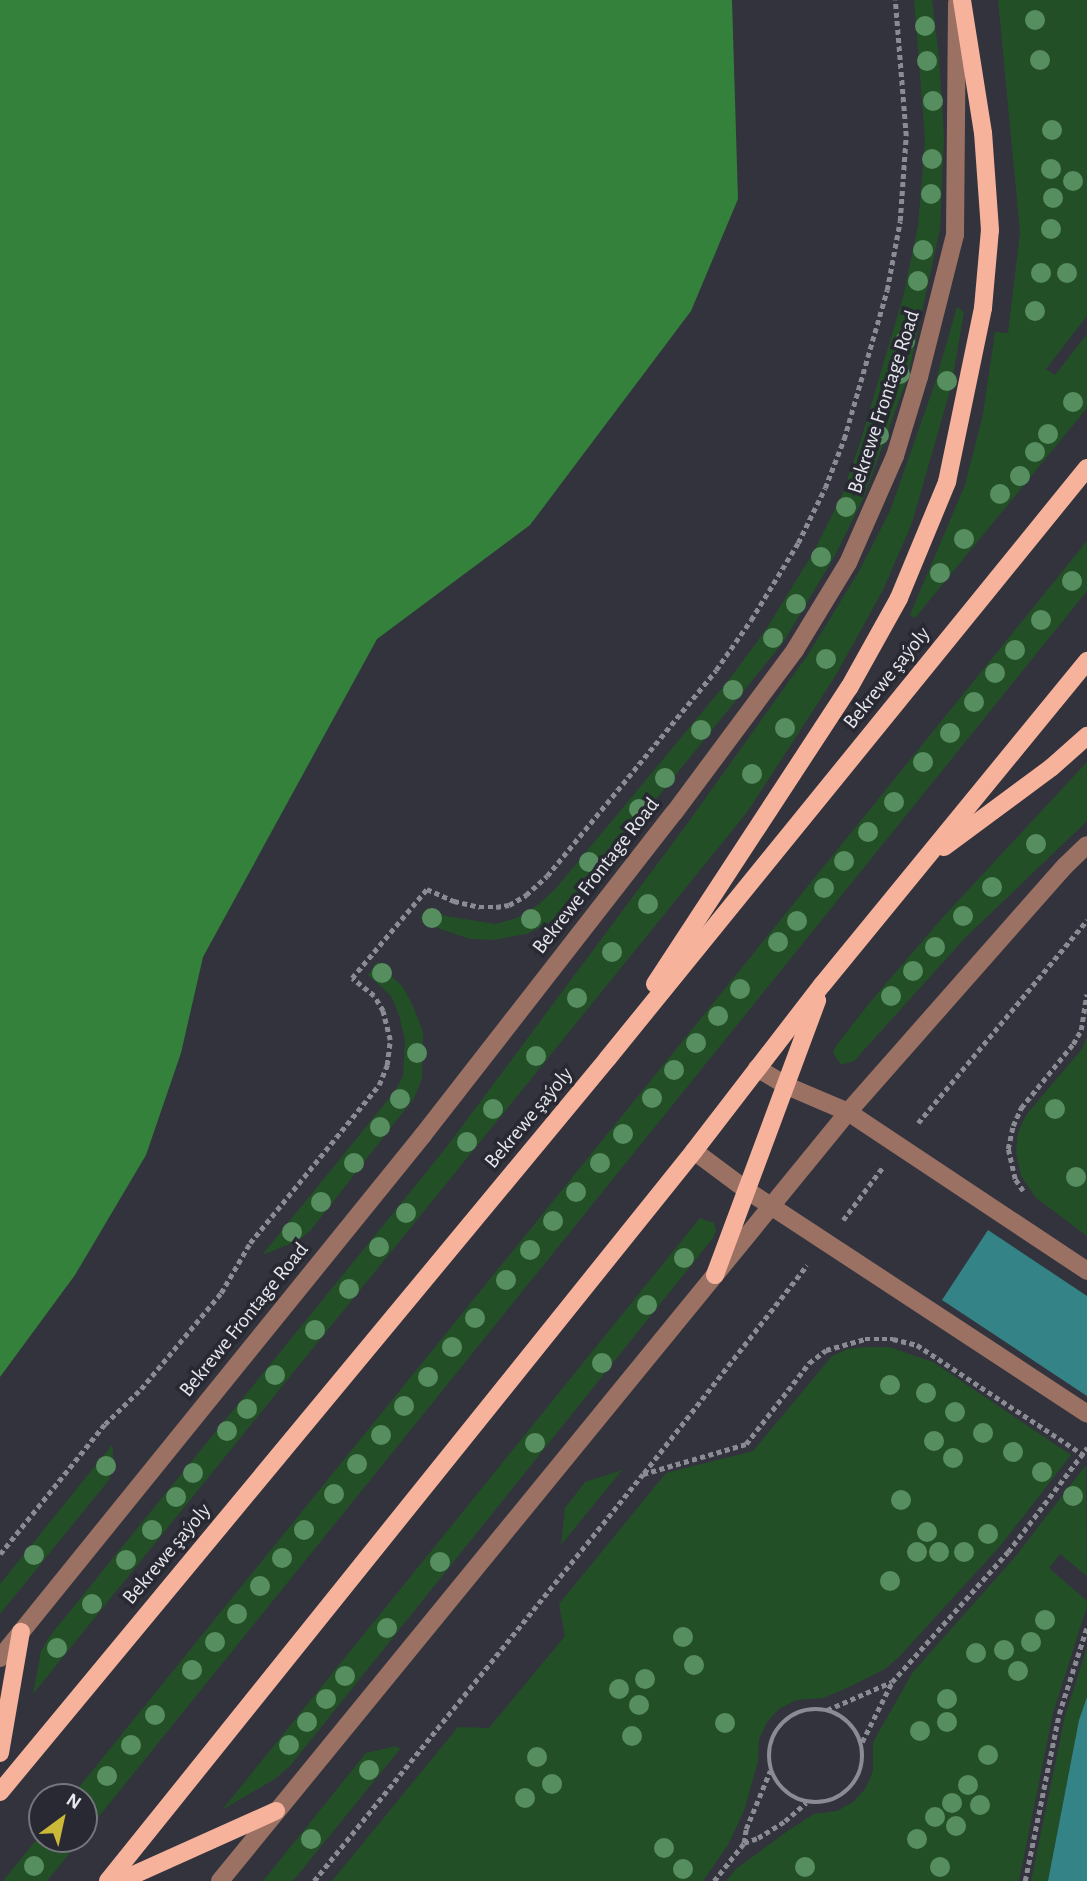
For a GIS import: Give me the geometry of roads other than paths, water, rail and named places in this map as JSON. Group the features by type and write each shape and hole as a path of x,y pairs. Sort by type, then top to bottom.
{"main road":[{"path":"608,1058 849,688 899,598 947,482 983,308 990,230 983,133 959,0"},
{"name":"Bekrewe şaýoly","path":"0,1792 608,1058 1087,468"},
{"path":"108,1881 694,1151 822,985 1087,661"},
{"path":"925,862 1052,767 1087,736"},
{"path":"715,1275 745,1189 787,1086 822,985"},
{"path":"0,1754 21,1632"},
{"path":"120,1881 276,1811"}],"street":[{"name":"Bekrewe Frontage Road","path":"0,1658 423,1135 674,813 795,650 848,563 895,456 926,353 956,235 959,0"},
{"path":"220,1881 848,1112 1065,866 1087,845"},
{"path":"757,1069 787,1086 848,1112 1087,1271"},
{"path":"694,1151 745,1189 1087,1414"}],"water":[{"path":"988,1230 1087,1296 1087,1396 942,1300"},
{"path":"1087,1697 1087,1881 1048,1881 1079,1720"}]}
